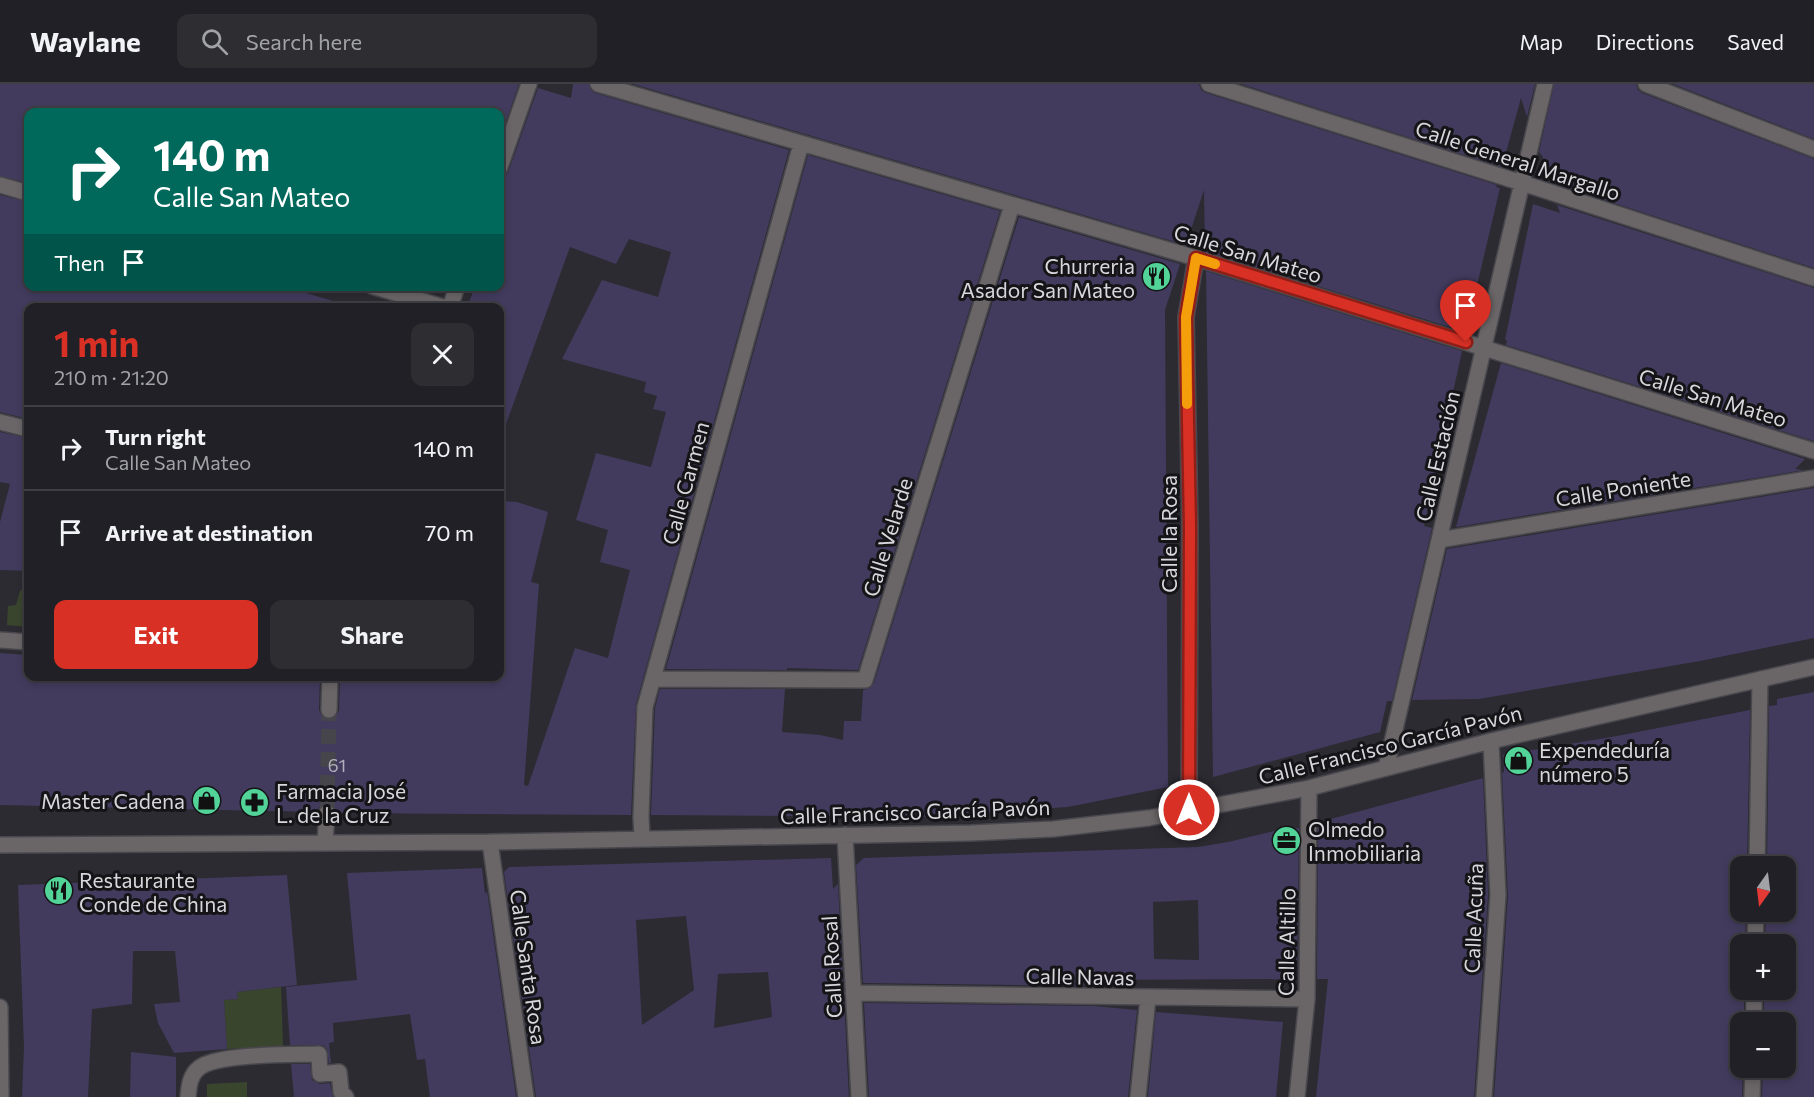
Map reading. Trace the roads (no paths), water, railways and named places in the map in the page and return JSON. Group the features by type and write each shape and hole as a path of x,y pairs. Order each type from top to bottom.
{"street":[{"path":"504,156 529,84"},
{"name":"Calle San Mateo","path":"598,84 1196,258 1814,451"},
{"name":"Calle General Margallo","path":"1209,84 1814,278"},
{"name":"Calle Estación","path":"1386,768 1545,84"},
{"path":"1646,84 1814,149"},
{"name":"Calle Carmen","path":"642,838 645,707 801,144"},
{"path":"0,185 24,192"},
{"name":"Calle Velarde","path":"653,679 865,680 1012,205"},
{"name":"Calle la Rosa","path":"1189,810 1190,526 1186,317 1196,258"},
{"path":"389,291 431,303"},
{"path":"0,422 24,428"},
{"name":"Calle Poniente","path":"1438,540 1814,478"},
{"path":"0,640 24,642"},
{"name":"Calle Francisco García Pavón","path":"0,845 490,842 971,834 1053,829 1149,818 1309,788 1491,741 1814,667"},
{"path":"1757,856 1760,679"},
{"path":"329,710 330,681"},
{"name":"Calle Acuña","path":"1484,1097 1498,895 1491,741"},
{"name":"Calle Altillo","path":"1297,1097 1307,999 1309,788"},
{"path":"325,842 327,813"},
{"name":"Calle Rosal","path":"845,836 859,1097"},
{"name":"Calle Santa Rosa","path":"490,842 526,1097"},
{"name":"Calle Navas","path":"853,993 1307,999"},
{"path":"1138,1097 1148,998"},
{"path":"0,1006 2,1097"},
{"path":"188,1097 189,1082 200,1067 220,1059 319,1054 320,1074 339,1072 341,1092 346,1097"},
{"path":"1752,1097 1753,1078"}],"tunnel":[{"path":"327,813 329,710"}],"place":[{"name":"Churreria Asador San Mateo","path":"1156,277"},
{"name":"Expendeduría número 5","path":"1518,761"},
{"name":"Master Cadena","path":"206,800"},
{"name":"Farmacia José L. de la Cruz","path":"255,802"},
{"name":"Olmedo Inmobiliaria","path":"1287,840"},
{"name":"Restaurante Conde de China","path":"58,891"}]}
